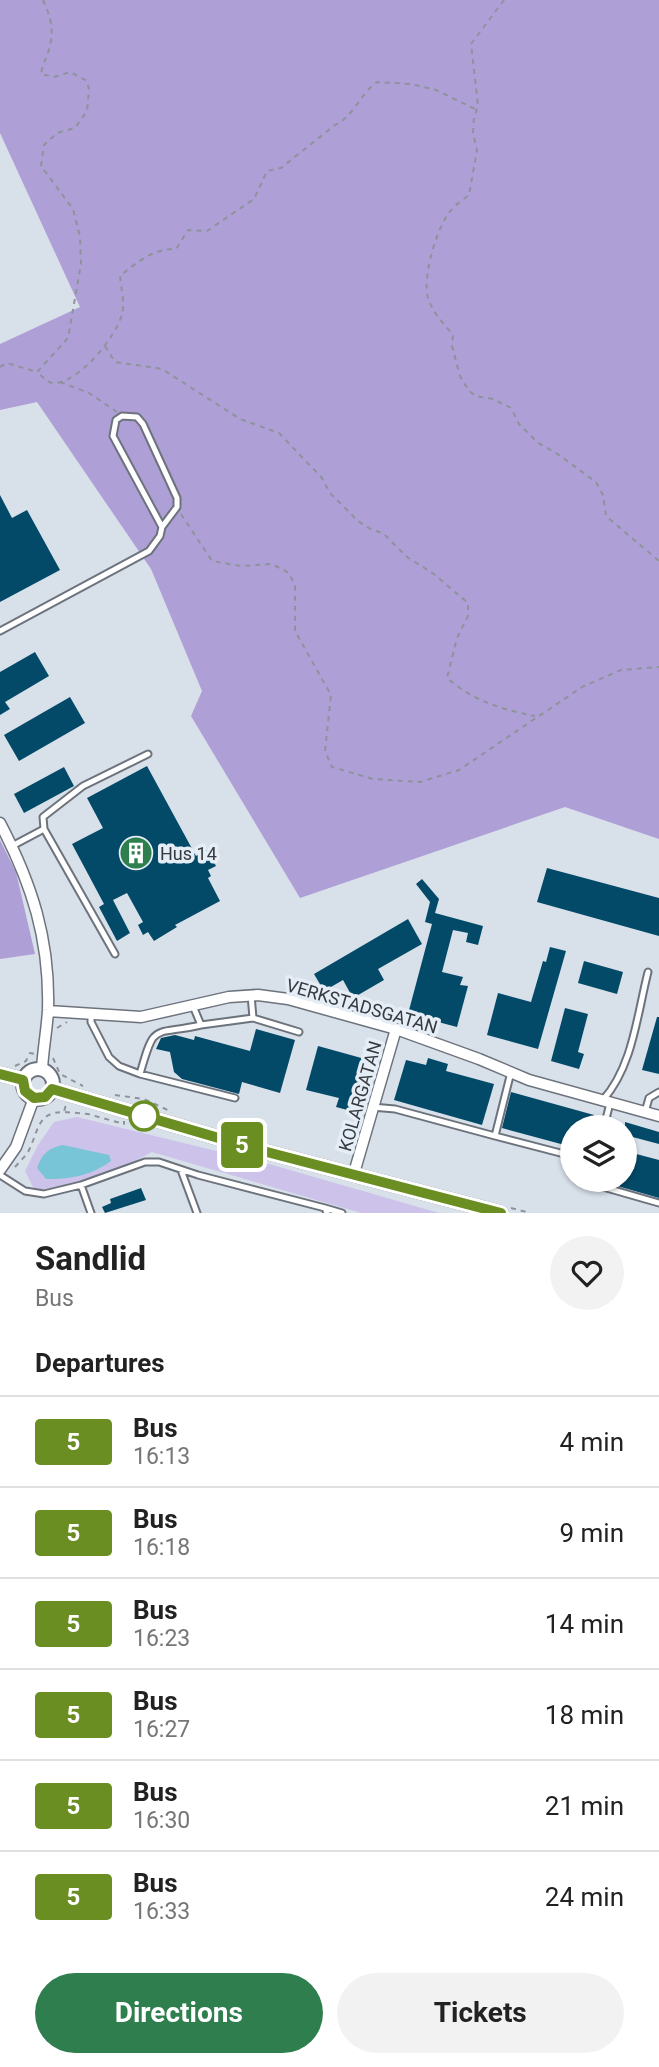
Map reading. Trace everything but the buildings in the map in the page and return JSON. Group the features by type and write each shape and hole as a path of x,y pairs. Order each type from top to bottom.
{"street":[{"path":"0,823 35,902 44,939 48,1011 41,1069"},
{"name":"VERKSTADSGATAN","path":"48,1011 141,1017 229,997 251,995 288,999 396,1029 529,1080 659,1116"},
{"name":"KOLARGATAN","path":"354,1173 396,1029"},
{"path":"41,1069 51,1077 52,1089 45,1097 34,1098 25,1091 23,1080 30,1071 41,1069"},
{"path":"0,1074 23,1080"},
{"path":"52,1089 263,1151 502,1209"},
{"path":"1,1174 16,1147 34,1098"}],"lane":[{"path":"0,631 149,551 177,507 177,498 143,425 137,416 122,416 116,420 113,436 162,527"},
{"path":"115,954 44,829 43,817 83,786 148,754"},
{"path":"12,846 44,829"},
{"path":"605,1115 607,1101 624,1069 648,972"},
{"path":"251,995 253,1018"},
{"path":"193,1006 201,1025"},
{"path":"91,1014 91,1022 108,1057 119,1066 140,1074 235,1098"},
{"path":"140,1074 149,1040 163,1031 253,1018 299,1032"},
{"path":"495,1136 511,1072"},
{"path":"645,1112 649,1098 659,1091"},
{"path":"372,1107 395,1109 560,1153"},
{"path":"1,1174 25,1191 44,1194 80,1185 145,1162 159,1162 326,1211 342,1213"},
{"path":"180,1170 197,1213"},
{"path":"80,1185 91,1213"},
{"path":"620,1192 659,1203"}],"path":[{"path":"37,372 68,338 81,264 80,237 73,209 41,166 44,145 57,133 75,128 87,111 89,89 87,81 69,72 54,77 41,74 50,47 52,20 43,0"},
{"path":"504,0 471,44 478,86 473,133 477,149 469,195 452,208 442,224 430,260 427,296 434,313 453,335 452,346 460,376 469,391 476,396 493,398 511,408 519,424 537,442 559,454 596,482 603,495 606,516 659,561"},
{"path":"0,367 7,363 37,372 47,381 54,383 68,379 96,356 114,334 123,312 120,276 163,248 176,249 188,230 207,231 254,199 267,171 281,168 345,120 369,87 377,82 411,84 436,90 477,110"},
{"path":"105,345 115,362 162,369 240,419 279,433 322,478 330,493 358,521 383,533 407,557 435,575 468,603 468,616 457,638 447,678 465,693 504,710 537,716"},
{"path":"59,381 89,393 122,416"},
{"path":"177,507 212,561 241,566 272,564 289,573 295,586 295,631 331,695 325,751 332,767 373,779 420,782 459,770 582,687 621,670 659,667"},
{"path":"53,1034 65,1023 73,1021"},
{"path":"13,1066 26,1061 30,1053 52,1056 61,1074 85,1087"},
{"path":"109,1094 144,1099 179,1115"},
{"path":"64,1112 69,1095"},
{"path":"1,1174 24,1157 45,1117 55,1112 88,1114 124,1125 124,1121"},
{"path":"502,1209 530,1213"}],"shaded area":[{"path":"0,0 659,0 659,839 565,807 300,898 191,716 202,691 151,569 37,402 0,410 0,344 80,307 0,133"},
{"path":"0,840 16,872 35,954 0,959"},
{"path":"77,1117 269,1164 439,1213 361,1213 152,1152 63,1189 34,1189 25,1171 38,1145 54,1122"}],"water":[{"path":"63,1145 109,1155 111,1161 80,1176 46,1179 37,1168 43,1155"}],"bus line":[{"name":"5","path":"0,1074 23,1080 25,1091 34,1098 45,1097 52,1089 263,1151 501,1213"}],"place":[{"name":"Hus 14","path":"136,853"}]}
